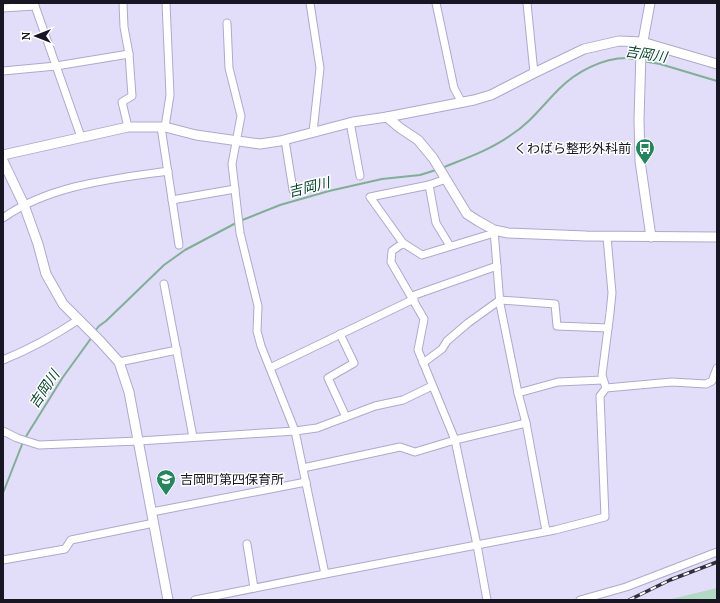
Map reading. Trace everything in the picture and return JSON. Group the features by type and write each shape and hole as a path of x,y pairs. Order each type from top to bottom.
{"street":[{"path":"122,3 124,27 129,54 132,96 122,102 128,127"},
{"path":"166,3 170,96 163,127 179,245"},
{"path":"310,3 320,68 313,132"},
{"path":"436,3 454,88 462,103"},
{"path":"527,3 534,73"},
{"path":"650,3 641,52 639,120 640,161 651,238"},
{"path":"3,8 35,5 81,137"},
{"path":"228,23 229,68 241,116 232,164 240,233 258,306 257,332 261,346 295,431 325,574"},
{"path":"3,155 128,127 163,127 196,135 260,144 285,140 350,122 387,117 462,103 491,95 584,49 619,41 642,42 717,64"},
{"path":"3,71 56,66 129,54"},
{"path":"387,117 418,140 433,158 467,214 494,230 508,233 607,237 717,237"},
{"path":"350,122 360,176"},
{"path":"285,140 293,190"},
{"path":"3,161 24,205 38,244 46,274 63,304 100,341 118,362 129,392 168,600"},
{"path":"3,218 24,205 65,190 108,180 168,171"},
{"path":"445,178 429,185 370,197 403,243 422,255 491,234 494,230"},
{"path":"429,185 436,223 450,246"},
{"path":"172,200 235,190"},
{"path":"494,230 500,300 518,393 526,423 546,531"},
{"path":"606,388 602,375 612,293 607,237"},
{"path":"403,243 392,251 391,262 424,319 418,350 455,440 487,600"},
{"path":"270,368 413,298 497,266"},
{"path":"164,284 193,437"},
{"path":"423,363 442,349 447,341 468,323 500,300 555,304 557,326 608,328"},
{"path":"3,360 81,323"},
{"path":"340,334 354,363 328,378 346,417"},
{"path":"118,362 177,350"},
{"path":"195,600 477,545 605,517 600,396 606,388 672,382 706,384 712,381 717,368"},
{"path":"518,393 558,382 603,380"},
{"path":"3,431 17,438 39,445 139,441 295,431 317,428 375,406 403,400 432,386"},
{"path":"303,468 400,447 415,452 455,440 526,423"},
{"path":"152,512 306,482"},
{"path":"3,560 65,549 71,540 154,523"},
{"path":"247,544 254,588"},
{"path":"580,600 626,587 717,552"}],"green space":[{"path":"717,588 717,600 667,600"}],"waterway":[{"name":"吉岡川","path":"442,168 486,149 511,135 530,119 559,89 573,77 590,67 608,60 627,58 639,60"},
{"name":"吉岡川","path":"643,61 660,64 717,81"},
{"name":"吉岡川","path":"240,221 280,205 329,191 382,179 420,175 436,170"},
{"name":"吉岡川","path":"95,331 164,265 185,250 236,223"},
{"name":"吉岡川","path":"25,438 63,377 92,337"},
{"name":"吉岡川","path":"3,493 23,442"}],"railway":[{"path":"629,600 670,580 717,562"}],"place":[{"name":"くわばら整形外科前","path":"645,165"},
{"name":"吉岡町第四保育所","path":"166,496"}]}
